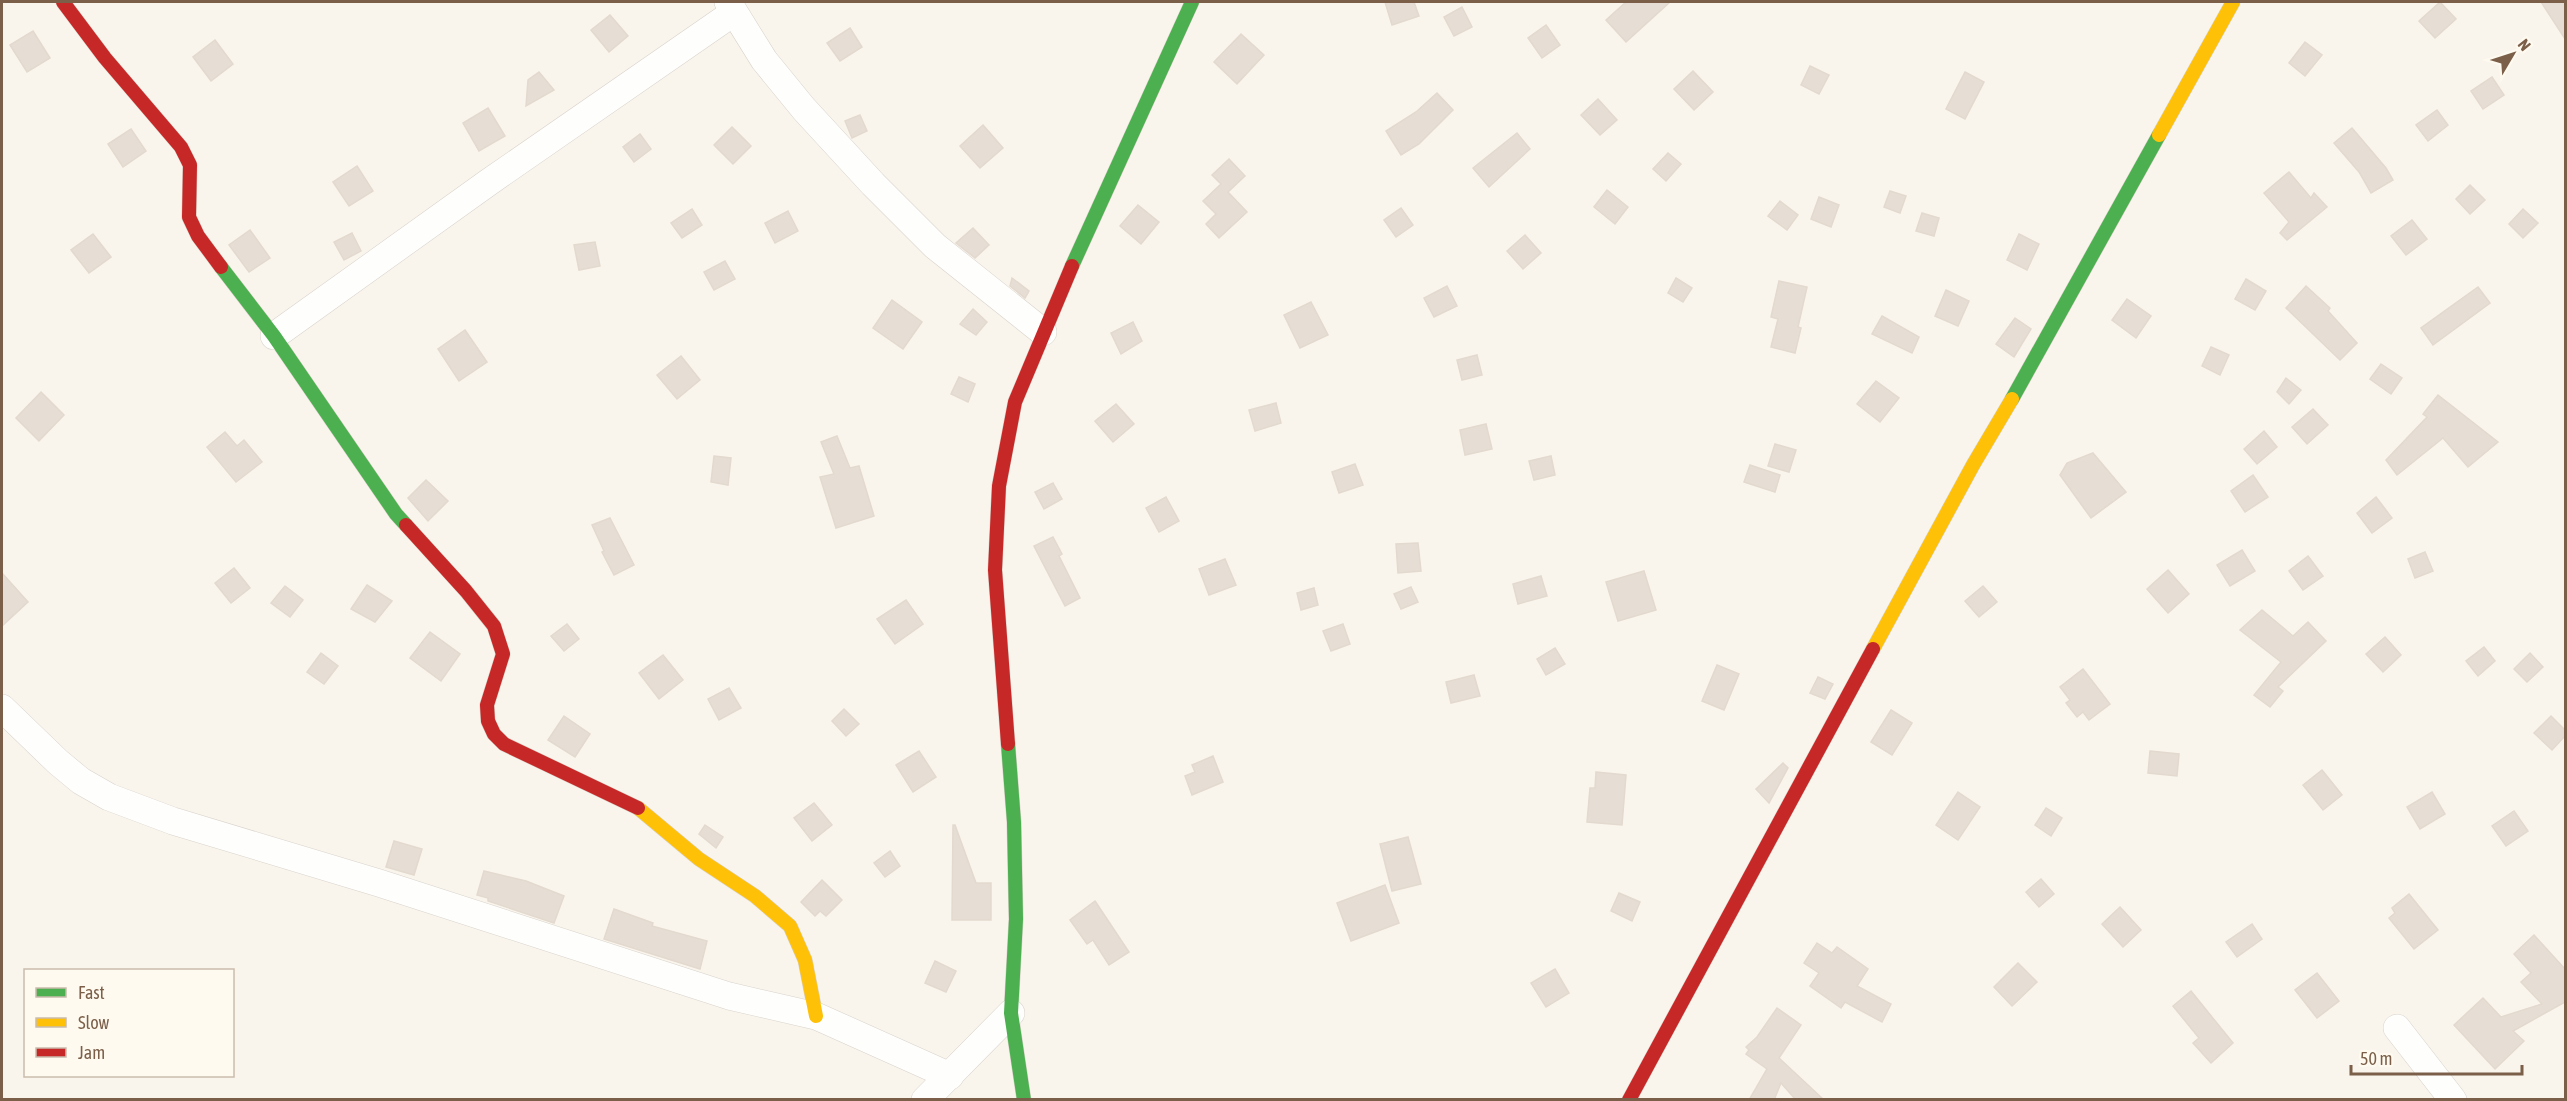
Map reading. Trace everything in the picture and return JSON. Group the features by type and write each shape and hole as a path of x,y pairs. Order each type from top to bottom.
{"street":[{"path":"63,2 105,58 182,147 190,165 189,217 198,236 274,336 396,514 466,591 494,626 503,654 487,705 488,721 494,734 504,744 638,808 699,859 755,897 790,926 805,960 816,1016"},
{"path":"1024,1100 1011,1013 1016,919 1014,822 995,570 999,486 1015,402 1043,332 1192,2"},
{"path":"1629,1100 1967,475 2041,349 2234,2"},
{"path":"274,336 731,7 764,60 804,109 873,184 935,246 1043,332"},
{"path":"2,708 81,781 109,797 173,821 379,883 729,996 816,1016 950,1076"},
{"path":"925,1100 1011,1013"},
{"path":"2397,1028 2453,1100"}],"building":[{"path":"1385,2 1414,2 1419,16 1392,25"},
{"path":"1626,2 1670,2 1626,42 1606,20"},
{"path":"2440,2 2456,19 2435,38 2419,21"},
{"path":"2541,2 2565,2 2565,39"},
{"path":"1462,7 1472,27 1454,36 1444,17"},
{"path":"610,15 628,36 609,52 591,30"},
{"path":"1546,25 1560,45 1542,58 1528,38"},
{"path":"850,28 862,47 840,61 827,43"},
{"path":"33,31 50,58 27,72 10,45"},
{"path":"1241,34 1264,55 1237,84 1214,62"},
{"path":"215,40 233,64 211,81 193,57"},
{"path":"2305,42 2322,55 2305,76 2289,63"},
{"path":"1810,66 1829,75 1819,94 1801,85"},
{"path":"1693,71 1713,92 1694,110 1674,89"},
{"path":"539,72 554,90 526,106 528,80"},
{"path":"1965,72 1984,82 1965,119 1946,109"},
{"path":"2492,77 2504,95 2483,109 2471,91"},
{"path":"1437,93 1453,110 1419,144 1401,155 1386,131 1416,112"},
{"path":"1598,99 1617,120 1600,135 1581,115"},
{"path":"488,108 505,136 479,151 463,123"},
{"path":"2437,110 2448,125 2428,141 2416,125"},
{"path":"860,115 867,131 852,138 845,121"},
{"path":"983,125 1003,148 980,168 960,146"},
{"path":"732,127 751,146 733,164 714,145"},
{"path":"2352,128 2386,168 2393,180 2371,193 2359,172 2334,143"},
{"path":"131,129 146,151 123,167 108,144"},
{"path":"1517,133 1530,149 1489,187 1473,168"},
{"path":"640,134 651,149 634,162 623,147"},
{"path":"1668,153 1681,164 1666,181 1653,169"},
{"path":"1229,159 1245,176 1228,192 1247,212 1219,238 1206,224 1216,214 1203,201 1221,184 1212,175"},
{"path":"357,166 373,191 349,206 333,182"},
{"path":"2289,172 2311,198 2314,193 2327,207 2287,240 2280,233 2289,222 2264,193"},
{"path":"2470,185 2485,200 2470,214 2456,199"},
{"path":"1607,190 1628,207 1615,224 1594,207"},
{"path":"1890,191 1906,196 1900,213 1884,207"},
{"path":"1819,197 1839,205 1831,227 1811,219"},
{"path":"1780,201 1798,215 1787,230 1768,216"},
{"path":"1138,205 1159,222 1141,244 1120,226"},
{"path":"1401,208 1413,225 1396,237 1384,220"},
{"path":"692,209 702,225 682,238 671,223"},
{"path":"2523,209 2538,223 2523,238 2509,224"},
{"path":"788,211 798,231 775,243 765,223"},
{"path":"1922,213 1939,218 1934,236 1916,231"},
{"path":"2412,220 2427,239 2406,255 2391,236"},
{"path":"973,228 989,245 975,258 956,243"},
{"path":"250,230 270,258 249,272 229,245"},
{"path":"352,233 361,251 344,260 334,242"},
{"path":"93,234 111,257 89,273 71,250"},
{"path":"2019,234 2039,244 2027,270 2007,260"},
{"path":"1525,235 1541,253 1523,269 1507,251"},
{"path":"595,242 600,266 579,270 574,245"},
{"path":"725,261 735,279 714,290 704,272"},
{"path":"1012,278 1029,291 1025,298 1010,286"},
{"path":"1676,278 1692,288 1683,302 1668,293"},
{"path":"2246,279 2266,291 2255,310 2235,299"},
{"path":"1779,281 1807,287 1795,353 1771,347 1778,319 1771,317"},
{"path":"1447,286 1457,306 1434,317 1424,298"},
{"path":"2306,286 2330,308 2328,311 2357,343 2340,360 2286,308"},
{"path":"2478,287 2490,303 2433,345 2421,328"},
{"path":"1946,290 1969,301 1958,326 1935,316"},
{"path":"2127,299 2151,316 2136,338 2112,320"},
{"path":"892,300 922,322 903,349 873,328"},
{"path":"1311,302 1328,335 1300,348 1284,315"},
{"path":"973,309 987,322 976,335 960,324"},
{"path":"1882,316 1919,337 1912,353 1872,334"},
{"path":"2015,318 2031,329 2014,357 1996,344"},
{"path":"1133,322 1142,341 1121,354 1111,333"},
{"path":"465,330 487,362 459,381 438,349"},
{"path":"2211,347 2229,355 2220,375 2202,366"},
{"path":"1477,355 1482,375 1462,380 1457,360"},
{"path":"681,356 700,380 677,399 657,375"},
{"path":"2381,364 2402,378 2391,394 2370,379"},
{"path":"959,377 975,384 968,402 951,394"},
{"path":"2286,378 2301,390 2289,404 2277,392"},
{"path":"1876,381 1899,398 1880,422 1857,404"},
{"path":"41,392 64,415 39,441 16,418"},
{"path":"2438,395 2498,442 2468,467 2443,438 2397,475 2386,460 2427,417 2423,414"},
{"path":"1276,403 1281,423 1255,431 1249,410"},
{"path":"1116,404 1134,424 1113,442 1095,421"},
{"path":"2313,409 2328,425 2307,444 2292,427"},
{"path":"1486,424 1492,449 1465,455 1460,430"},
{"path":"2264,431 2277,447 2257,464 2244,449"},
{"path":"225,432 237,446 244,440 262,462 236,482 207,447"},
{"path":"837,436 850,468 859,466 874,516 836,528 820,477 834,474 821,442"},
{"path":"1775,444 1796,450 1789,472 1768,466"},
{"path":"2093,453 2126,492 2091,518 2060,475 2067,463"},
{"path":"714,456 731,458 728,485 711,482"},
{"path":"1551,456 1555,475 1534,480 1529,461"},
{"path":"1355,464 1363,485 1339,493 1332,472"},
{"path":"1750,465 1780,475 1775,492 1744,482"},
{"path":"2253,475 2268,497 2245,512 2231,491"},
{"path":"426,480 448,501 428,521 408,498"},
{"path":"1053,483 1062,499 1044,509 1035,492"},
{"path":"1166,497 1179,521 1159,532 1146,508"},
{"path":"2376,497 2392,518 2372,533 2357,513"},
{"path":"610,518 634,565 614,575 592,525"},
{"path":"1053,537 1062,554 1059,556 1080,598 1065,606 1034,546"},
{"path":"1418,543 1421,571 1398,573 1396,544"},
{"path":"2242,550 2255,571 2230,586 2217,565"},
{"path":"2425,552 2433,571 2415,578 2408,559"},
{"path":"2308,556 2323,576 2303,590 2289,571"},
{"path":"1225,559 1236,585 1209,595 1199,569"},
{"path":"234,568 250,588 231,603 215,583"},
{"path":"2168,570 2189,594 2168,613 2147,589"},
{"path":"1644,571 1656,610 1618,621 1606,582"},
{"path":"2,573 28,602 2,626"},
{"path":"1541,576 1547,596 1518,604 1513,584"},
{"path":"367,585 392,601 375,622 351,609"},
{"path":"285,586 303,600 290,617 271,603"},
{"path":"1983,586 1997,602 1979,617 1965,601"},
{"path":"1411,587 1418,602 1401,609 1394,594"},
{"path":"1314,588 1318,605 1301,610 1297,593"},
{"path":"906,600 923,624 895,644 877,619"},
{"path":"2262,610 2293,636 2308,622 2326,641 2278,687 2283,691 2270,707 2254,695 2281,662 2240,630"},
{"path":"567,624 579,639 564,651 551,636"},
{"path":"1343,624 1350,644 1331,651 1323,631"},
{"path":"430,632 460,654 441,681 410,658"},
{"path":"2385,637 2401,655 2383,672 2366,654"},
{"path":"2484,647 2495,661 2478,676 2466,661"},
{"path":"1555,648 1565,664 1546,675 1537,659"},
{"path":"321,653 338,666 324,684 307,672"},
{"path":"2530,653 2543,667 2527,682 2514,669"},
{"path":"663,655 683,680 659,699 639,673"},
{"path":"1717,665 1739,674 1724,710 1702,701"},
{"path":"2083,669 2110,704 2089,720 2083,712 2077,717 2066,703 2070,700 2060,687"},
{"path":"1474,675 1480,696 1451,703 1446,682"},
{"path":"1818,677 1833,684 1825,699 1810,693"},
{"path":"729,688 741,708 719,720 708,699"},
{"path":"844,709 859,724 846,736 832,721"},
{"path":"1891,710 1912,723 1892,755 1871,742"},
{"path":"564,716 590,734 575,757 548,740"},
{"path":"2551,716 2565,730 2565,736 2552,750 2534,733"},
{"path":"919,751 936,777 913,792 896,765"},
{"path":"2150,751 2179,754 2177,776 2148,773"},
{"path":"1213,756 1223,782 1192,795 1185,776 1195,772 1192,765"},
{"path":"1783,763 1788,768 1769,803 1756,789"},
{"path":"2322,770 2342,795 2323,810 2303,785"},
{"path":"1596,772 1626,775 1622,825 1587,822 1590,788 1595,788"},
{"path":"1958,792 1980,807 1958,840 1936,825"},
{"path":"2432,792 2445,814 2420,829 2407,807"},
{"path":"814,803 832,825 812,841 794,818"},
{"path":"2046,808 2062,818 2051,836 2035,825"},
{"path":"2514,811 2528,831 2506,846 2492,826"},
{"path":"705,825 723,837 716,848 699,834"},
{"path":"953,825 955,825 976,883 991,883 991,920 952,920"},
{"path":"1408,837 1421,884 1392,891 1380,844"},
{"path":"394,841 422,849 414,875 386,867"},
{"path":"890,851 900,866 885,877 874,863"},
{"path":"484,871 526,881 564,896 554,923 488,901 488,898 477,895"},
{"path":"2041,879 2054,894 2039,907 2026,892"},
{"path":"822,880 842,900 826,916 820,911 815,916 801,902"},
{"path":"1385,885 1399,923 1351,941 1337,903"},
{"path":"1619,893 1640,902 1632,921 1611,911"},
{"path":"2409,894 2438,930 2414,949 2389,918 2395,913 2392,908"},
{"path":"1095,901 1129,952 1109,965 1093,940 1087,944 1070,920"},
{"path":"2120,907 2141,930 2123,947 2102,924"},
{"path":"614,909 653,923 652,926 707,941 700,969 604,939"},
{"path":"2252,924 2262,939 2237,957 2226,942"},
{"path":"2534,935 2565,969 2565,1002 2513,1031 2524,1041 2495,1069 2454,1025 2483,998 2501,1017 2542,1004 2521,982 2531,973 2514,954"},
{"path":"1817,943 1832,953 1837,947 1868,969 1857,986 1891,1004 1882,1022 1845,1002 1841,1008 1810,986 1819,973 1804,963"},
{"path":"935,961 956,971 946,992 925,983"},
{"path":"2018,963 2037,982 2012,1006 1994,987"},
{"path":"1555,969 1569,993 1546,1007 1531,983"},
{"path":"2317,973 2339,1001 2317,1018 2295,990"},
{"path":"2191,991 2233,1043 2211,1063 2193,1043 2199,1038 2173,1006"},
{"path":"1777,1008 1801,1025 1779,1058 1824,1100 1796,1100 1781,1083 1774,1100 1749,1100 1767,1069 1746,1054 1749,1050 1746,1047 1757,1037"}],"traffic: fast":[{"path":"1072,266 1192,2"},
{"path":"2012,399 2159,135"},
{"path":"221,267 274,336 396,514 406,525"},
{"path":"1008,744 1014,822 1016,919 1011,1013 1024,1100"}],"traffic: slow":[{"path":"2159,135 2233,2"},
{"path":"1873,649 1973,465 2012,399"},
{"path":"638,808 699,859 755,896 790,926 805,960 816,1016"}],"traffic: jam":[{"path":"63,2 105,58 181,147 190,165 189,217 198,236 221,267"},
{"path":"1008,744 995,570 999,486 1015,402 1072,266"},
{"path":"406,525 466,591 494,626 503,654 487,705 488,721 494,734 504,744 638,808"},
{"path":"1629,1100 1873,649"}]}
